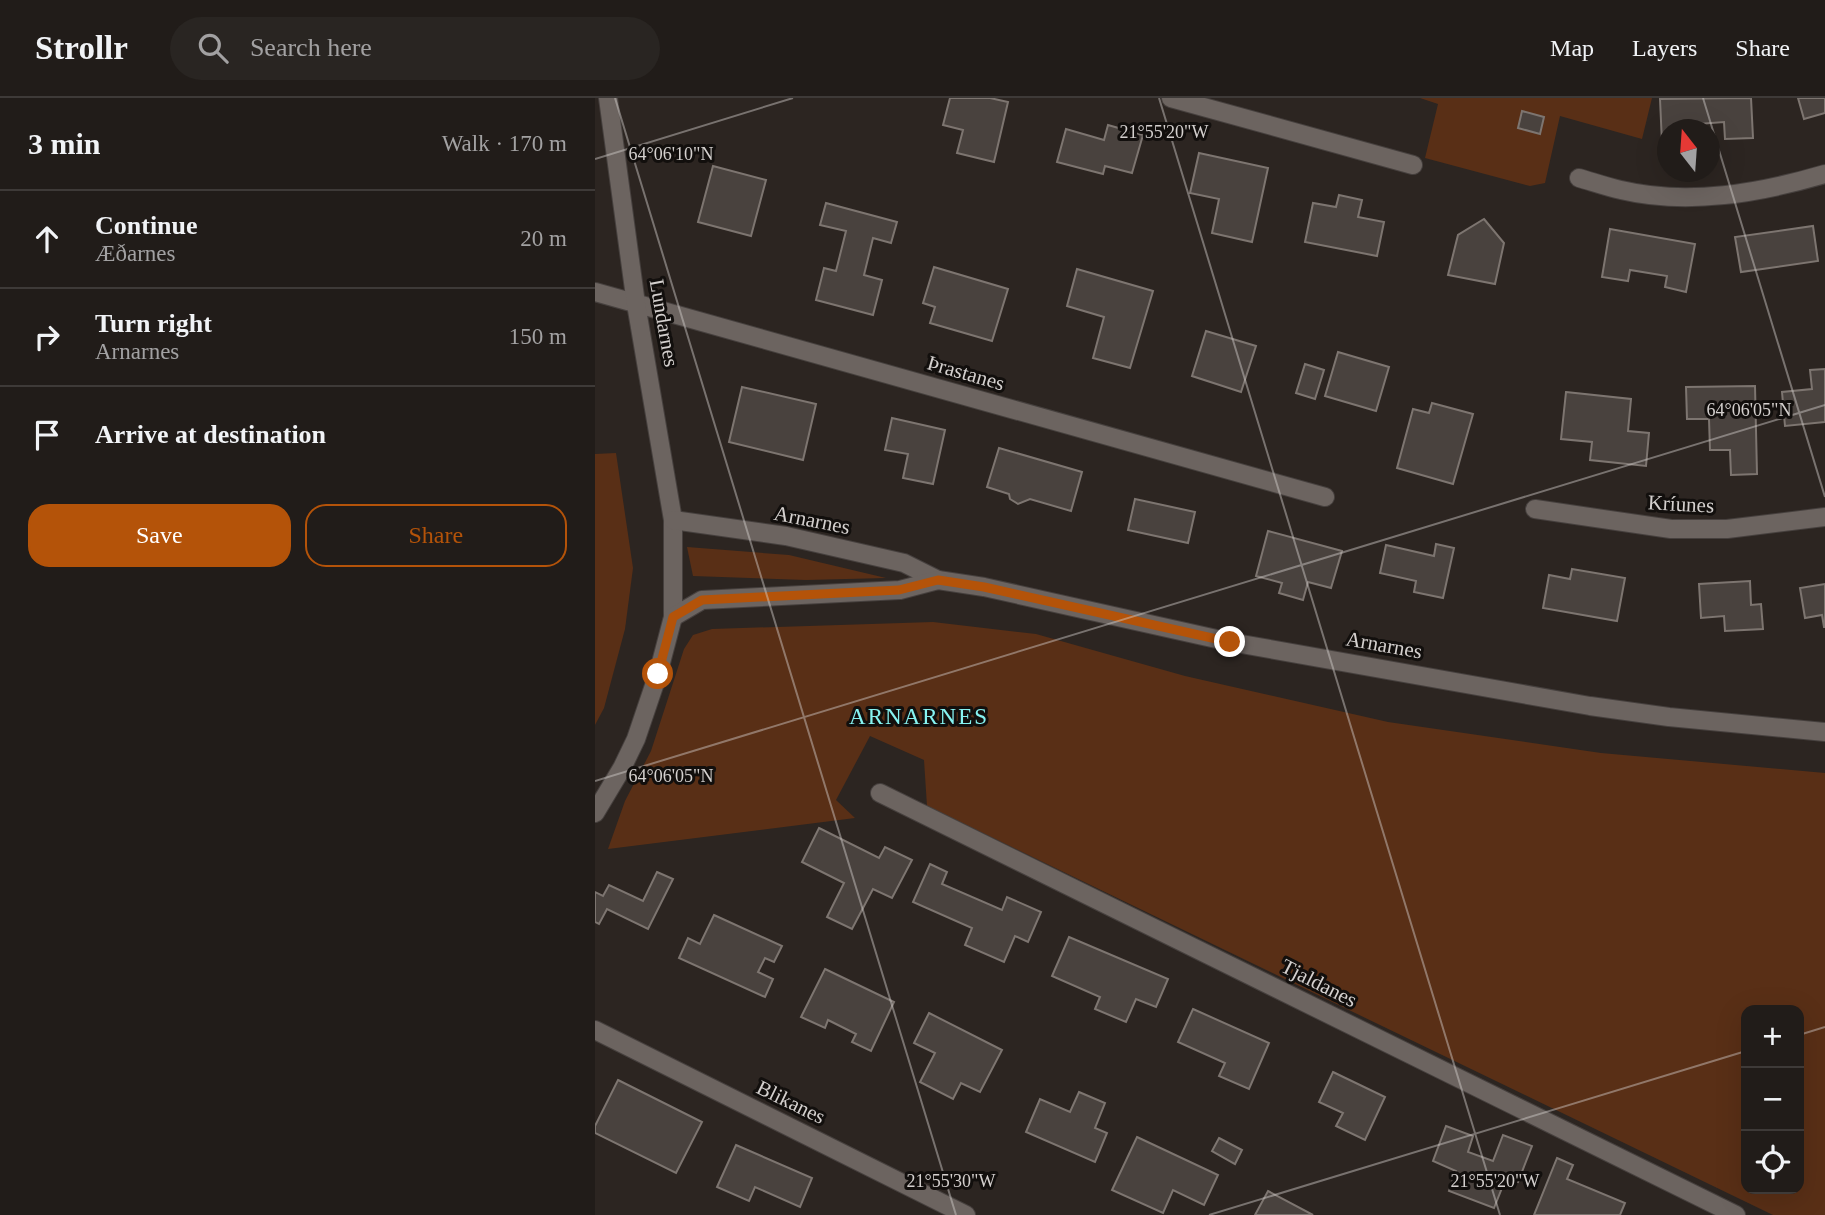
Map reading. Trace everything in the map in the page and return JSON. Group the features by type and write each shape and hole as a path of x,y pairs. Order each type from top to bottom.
{"street":[{"name":"Lundarnes","path":"595,813 622,768 636,738 658,674 673,617 673,520 636,304 608,98"},
{"path":"1171,98 1413,165"},
{"path":"1579,178 1646,194 1708,196 1745,193 1825,174"},
{"name":"Þrastanes","path":"595,292 1325,498"},
{"name":"Kríunes","path":"1535,509 1671,529 1727,529 1825,517"},
{"name":"Arnarnes","path":"673,520 786,536 904,562 938,580 984,587 1230,642 1590,706 1669,717 1825,732"},
{"name":"Arnarnes","path":"673,617 702,600 899,590 938,580"},
{"name":"Tjaldanes","path":"880,793 1736,1215"},
{"name":"Blikanes","path":"595,1030 966,1215"}],"shaded area":[{"path":"1420,98 1652,98 1642,139 1560,116 1545,183 1530,186 1425,158 1438,104"},
{"path":"616,453 633,568 625,629 604,708 595,725 595,454"},
{"path":"687,547 789,555 886,578 806,580 693,576"},
{"path":"933,622 1036,634 1185,676 1388,722 1601,753 1825,773 1825,1215 1773,1215 927,806 924,760 870,736 836,800 855,818 608,849 625,801 651,751 684,649 693,635 712,629"}],"building":[{"path":"950,98 990,98 1008,102 994,162 957,153 963,130 943,125"},
{"path":"1751,98 1753,138 1725,139 1724,122 1720,122 1720,119 1661,119 1660,99"},
{"path":"1798,98 1825,98 1825,113 1804,119"},
{"path":"1522,111 1544,117 1540,134 1518,128"},
{"path":"1108,125 1143,135 1132,173 1105,166 1103,174 1057,162 1066,129 1104,140"},
{"path":"1199,153 1268,168 1252,242 1212,233 1219,199 1190,193"},
{"path":"713,166 766,180 751,236 698,222"},
{"path":"1339,195 1362,200 1358,217 1384,222 1377,256 1305,242 1313,203 1336,207"},
{"path":"826,203 897,222 891,243 873,238 864,275 882,280 873,315 816,300 824,268 836,271 846,231 820,225"},
{"path":"1484,219 1504,243 1495,284 1448,275 1458,235"},
{"path":"1813,226 1818,261 1741,272 1735,237"},
{"path":"1610,229 1695,244 1686,292 1665,287 1667,276 1630,270 1628,281 1602,277"},
{"path":"934,267 1008,289 992,341 930,323 935,307 923,303"},
{"path":"1077,269 1153,291 1130,368 1093,358 1104,317 1067,306"},
{"path":"1206,331 1256,346 1241,392 1192,376"},
{"path":"1338,352 1389,367 1376,411 1325,396"},
{"path":"1305,364 1324,370 1315,399 1296,393"},
{"path":"1825,369 1825,422 1785,426 1782,392 1812,389 1810,370"},
{"path":"1755,386 1757,474 1731,475 1730,450 1710,450 1709,419 1687,419 1686,387"},
{"path":"742,387 816,404 803,460 729,442"},
{"path":"1566,392 1631,399 1628,431 1649,433 1646,466 1590,460 1592,442 1561,439"},
{"path":"1432,403 1473,414 1453,484 1397,468 1413,409 1429,413"},
{"path":"892,418 945,430 933,484 903,478 908,454 885,450"},
{"path":"999,448 1082,472 1071,511 1030,499 1018,504 1010,499 1009,494 987,487"},
{"path":"1135,499 1195,512 1188,543 1128,530"},
{"path":"1268,531 1342,551 1331,588 1308,582 1303,600 1279,593 1282,583 1256,576"},
{"path":"1436,544 1454,548 1443,598 1414,592 1416,581 1380,573 1386,545 1434,556"},
{"path":"1572,569 1625,578 1617,621 1543,608 1549,575 1570,579"},
{"path":"1750,581 1751,605 1761,604 1763,629 1725,631 1724,616 1701,618 1699,584"},
{"path":"1825,584 1824,627 1822,615 1805,618 1800,588"},
{"path":"819,828 879,858 885,847 912,860 892,898 873,889 852,929 827,917 844,883 802,862"},
{"path":"930,864 947,872 942,884 1002,910 1007,897 1041,912 1028,942 1015,936 1004,962 965,945 972,928 913,902"},
{"path":"657,872 673,879 648,929 607,909 599,924 595,922 595,892 603,896 609,885 643,901"},
{"path":"714,915 782,946 774,962 765,958 758,972 773,979 765,997 679,958 688,938 700,944"},
{"path":"1069,937 1168,979 1156,1007 1136,999 1126,1022 1095,1009 1100,997 1052,976"},
{"path":"825,969 894,1002 871,1051 852,1042 856,1034 828,1020 825,1028 801,1017"},
{"path":"1193,1009 1269,1043 1249,1089 1219,1076 1225,1063 1178,1042"},
{"path":"929,1013 1002,1050 980,1092 961,1083 953,1099 920,1082 935,1053 914,1043"},
{"path":"1333,1072 1385,1097 1365,1140 1336,1126 1343,1113 1319,1102"},
{"path":"618,1080 702,1122 676,1173 595,1133 595,1126"},
{"path":"1079,1092 1105,1103 1095,1128 1107,1133 1095,1162 1026,1132 1040,1099 1070,1112"},
{"path":"1446,1126 1473,1136 1468,1152 1493,1161 1503,1135 1532,1146 1518,1182 1506,1178 1494,1208 1449,1191 1456,1171 1433,1161"},
{"path":"1137,1137 1218,1175 1204,1205 1173,1190 1163,1213 1112,1190"},
{"path":"1219,1138 1242,1150 1235,1164 1212,1151"},
{"path":"736,1145 812,1178 800,1207 755,1187 749,1201 717,1187"},
{"path":"1557,1158 1573,1165 1567,1179 1625,1203 1620,1215 1534,1215"},
{"path":"1268,1191 1313,1215 1255,1215"}],"district":[{"name":"ARNARNES","path":"919,716"}],"route":[{"path":"658,674 673,617 702,600 899,590 938,580 984,587 1230,642"}]}
